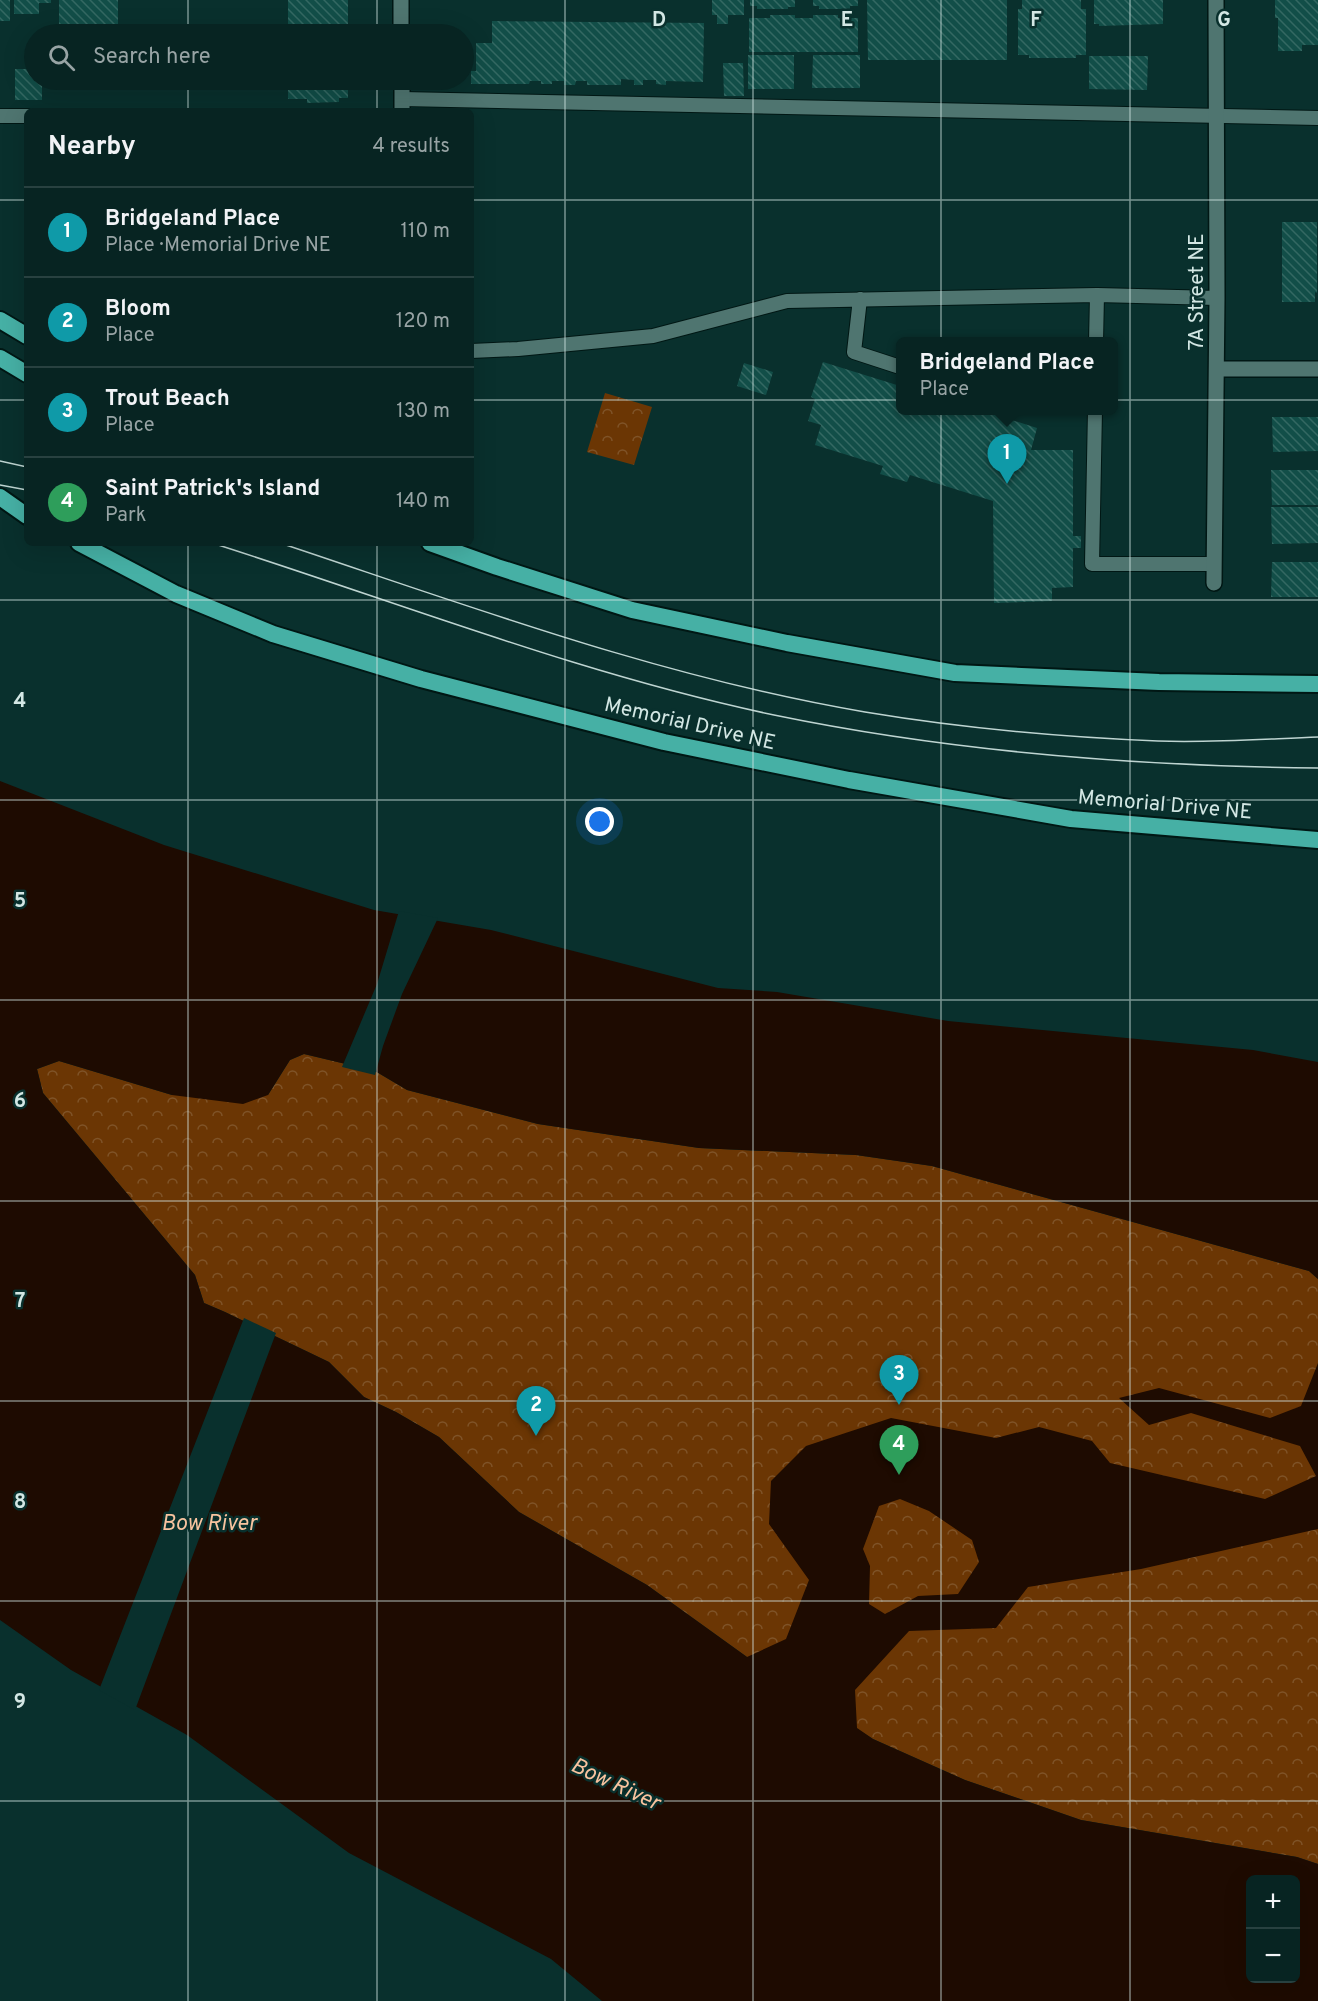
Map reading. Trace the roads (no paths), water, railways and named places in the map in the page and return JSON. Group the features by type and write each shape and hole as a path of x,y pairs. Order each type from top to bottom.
{"highway":[{"path":"0,320 24,334"},
{"path":"0,358 24,372"},
{"path":"0,497 24,514"},
{"name":"Memorial Drive NE","path":"85,546 176,594 273,634 421,679 664,742 849,780 1071,819 1318,840"},
{"path":"438,546 496,567 632,610 787,643 955,673 1159,682 1318,684"}],"street":[{"path":"401,0 401,24"},
{"name":"7A Street NE","path":"1214,583 1217,369 1216,0"},
{"path":"1217,369 1318,369"}],"lane":[{"path":"402,105 1318,118"},
{"path":"0,116 24,116"},
{"path":"474,351 653,336 787,301 1097,295 1217,298"},
{"path":"1096,337 1097,295"},
{"path":"860,299 854,352 896,366"},
{"path":"1095,415 1092,564 1214,564"}],"water":[{"name":"Bow River","path":"0,781 164,845 374,910 491,930 718,988 777,992 948,1021 1253,1050 1318,1062 1318,1279 1309,1271 932,1166 856,1155 699,1148 538,1124 407,1090 375,1071 304,1054 290,1060 268,1095 243,1104 172,1095 59,1061 37,1069 43,1093 195,1275 204,1303 329,1362 364,1397 396,1412 439,1437 519,1512 647,1585 747,1657 786,1639 809,1580 769,1524 771,1481 806,1446 891,1418 996,1438 1039,1427 1092,1441 1110,1463 1265,1499 1316,1476 1300,1446 1191,1413 1149,1425 1119,1398 1159,1388 1270,1418 1301,1406 1318,1363 1318,1529 1141,1569 1028,1587 996,1628 909,1631 855,1690 857,1728 873,1739 965,1780 1081,1820 1297,1857 1318,1864 1318,2001 602,2001 551,1959 349,1853 187,1735 71,1670 0,1620","holes":["900,1499 929,1511 972,1540 979,1562 958,1594 918,1596 885,1614 869,1604 870,1566 863,1549 879,1506"]}],"tram line":[{"path":"0,461 24,466"},
{"path":"0,485 24,489"},
{"path":"221,546 561,659 703,699 774,715 909,739 1044,755 1181,764 1318,768"},
{"path":"289,546 569,639 716,680 790,698 865,712 974,727 1121,739 1198,742 1318,737"}],"place":[{"name":"Bridgeland Place","path":"1007,484"},
{"name":"Trout Beach","path":"899,1405"},
{"name":"Bloom","path":"536,1436"},
{"name":"Saint Patrick's Island","path":"899,1475"}]}
